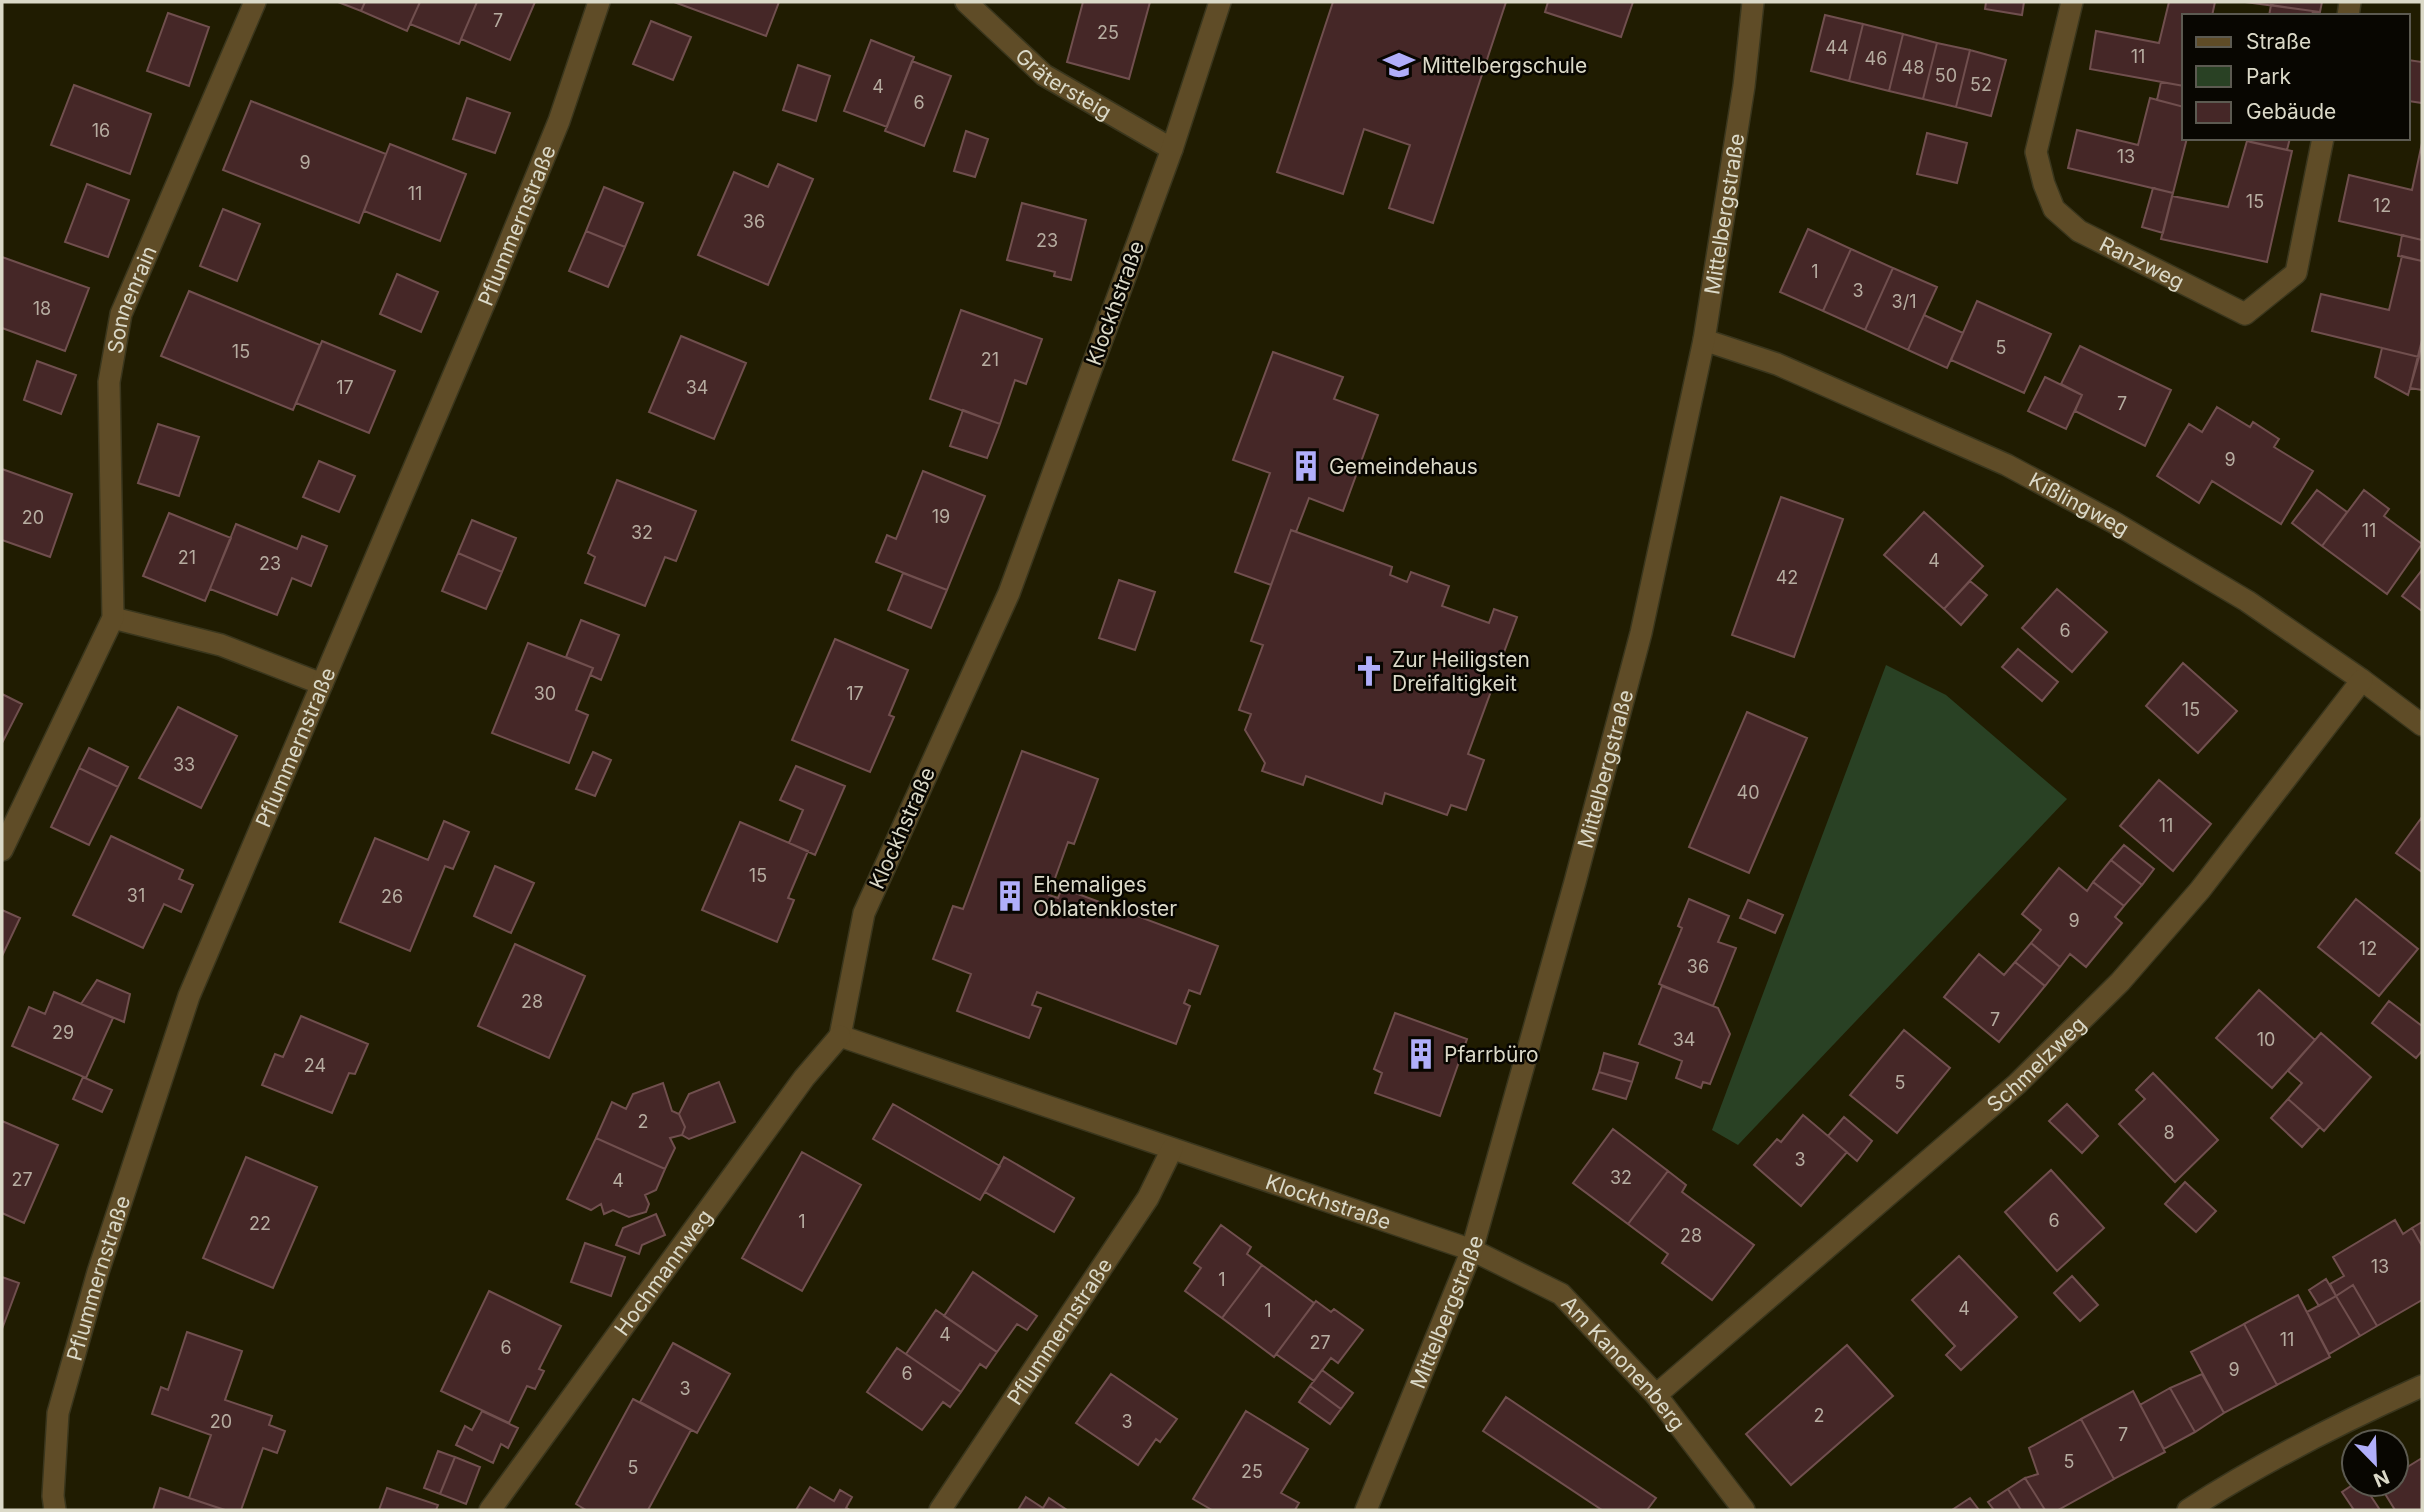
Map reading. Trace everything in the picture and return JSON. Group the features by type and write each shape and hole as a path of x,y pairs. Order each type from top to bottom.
{"street":[{"name":"Sonnenrain","path":"2,850 113,618 109,382 121,314 255,2"},
{"name":"Pflummernstraße","path":"54,1510 58,1413 103,1259 189,996 486,299 554,134 599,2"},
{"name":"Grätersteig","path":"966,2 1044,75 1172,149"},
{"name":"Klockhstraße","path":"1220,2 1172,149 1009,593 864,913 841,1036 1472,1250"},
{"name":"Mittelbergstraße","path":"1366,1510 1472,1250 1575,882 1641,633 1704,340 1744,86 1753,2"},
{"name":"Ranzweg","path":"2073,2 2036,152 2054,209 2079,231 2245,314 2296,273 2323,140"},
{"name":"Kißlingweg","path":"1704,340 1777,364 2007,465 2115,523 2247,601 2422,725"},
{"path":"113,618 221,645 322,684"},
{"name":"Schmelzweg","path":"1656,1395 2017,1084 2120,982 2200,890 2362,680"},
{"name":"Hochmannweg","path":"490,1510 804,1078 841,1036"},
{"name":"Pflummernstraße","path":"940,1510 1148,1198 1172,1149"},
{"name":"Am Kanonenberg","path":"1472,1250 1561,1294 1656,1395 1744,1510"},
{"path":"2188,1510 2220,1489 2358,1415 2422,1386"}],"green space":[{"path":"1886,665 1946,695 2067,799 1738,1145 1712,1130"}],"building":[{"path":"338,2 365,2 361,11"},
{"path":"365,2 420,2 407,31 361,11"},
{"path":"420,2 477,2 459,44 410,24"},
{"path":"477,2 535,2 510,60 461,39"},
{"path":"674,2 779,2 766,36"},
{"path":"1083,2 1150,2 1129,79 1067,62"},
{"name":"Mittelbergschule","path":"1333,2 1506,2 1433,223 1389,208 1410,145 1364,129 1343,194 1277,172"},
{"name":"Mittelbergschule","path":"1548,2 1633,2 1621,37 1545,12"},
{"path":"1986,2 2024,2 2022,15 1985,9"},
{"path":"2169,2 2215,2 2212,14 2182,14 2182,86 2090,69 2096,31 2159,43"},
{"path":"2245,2 2322,2 2320,12"},
{"path":"2271,5 2313,11 2312,14 2269,14"},
{"path":"168,13 209,27 189,86 147,71"},
{"path":"1825,15 1863,24 1849,81 1811,71"},
{"path":"651,21 691,37 673,80 633,64"},
{"path":"1863,24 1903,34 1889,91 1849,81"},
{"path":"1903,34 1937,43 1923,99 1889,91"},
{"path":"871,40 914,57 887,127 844,111"},
{"path":"1937,43 1970,50 1956,107 1923,99"},
{"path":"1970,50 2006,60 1991,116 1956,107"},
{"path":"2410,60 2422,62 2422,103 2410,101"},
{"path":"912,61 951,76 924,146 885,131"},
{"path":"798,65 830,76 816,121 783,110"},
{"path":"2161,82 2182,86 2182,106 2157,100"},
{"path":"74,85 151,114 130,174 51,145"},
{"path":"467,98 510,113 495,153 453,139"},
{"path":"2150,98 2182,106 2182,140 2186,140 2173,193 2068,168 2077,130 2138,145"},
{"path":"251,101 386,154 359,223 223,170"},
{"path":"966,131 988,139 975,177 954,171"},
{"path":"1927,133 1967,143 1957,183 1917,174"},
{"path":"2250,140 2290,140 2287,150"},
{"path":"2247,141 2292,151 2267,262 2161,239 2172,196 2228,207"},
{"path":"2422,143 2422,240 2339,221 2349,175 2412,190"},
{"path":"390,144 466,174 440,241 364,211"},
{"path":"778,164 813,179 768,285 698,255 734,172 768,187"},
{"path":"87,184 129,200 108,257 65,242"},
{"path":"604,187 643,203 625,247 586,231"},
{"path":"2153,188 2173,193 2163,233 2142,227"},
{"path":"1022,203 1086,220 1071,280 1054,276 1055,272 1007,260"},
{"path":"223,209 260,224 237,281 200,266"},
{"path":"1808,229 1851,249 1823,311 1780,292"},
{"path":"586,231 625,247 608,287 569,271"},
{"path":"2402,235 2422,240 2422,261 2398,256"},
{"path":"1851,249 1893,268 1865,330 1823,311"},
{"path":"2402,256 2422,261 2422,340 2419,357 2312,331 2321,294 2389,310"},
{"path":"2,257 89,288 65,351 2,328"},
{"path":"1893,268 1937,287 1908,350 1865,330"},
{"path":"397,274 438,292 421,332 380,314"},
{"path":"189,291 320,345 293,410 161,356"},
{"path":"1977,301 2051,334 2024,393 1951,360"},
{"path":"961,310 1042,339 1026,384 1015,380 1000,424 930,399"},
{"path":"1924,315 1963,333 1947,368 1908,350"},
{"path":"681,336 746,363 714,439 649,412"},
{"path":"2422,340 2422,390 2410,388"},
{"path":"322,341 395,371 369,433 296,403"},
{"path":"2080,346 2171,390 2145,446 2075,411 2082,395 2061,384"},
{"path":"2382,348 2419,357 2408,395 2375,377"},
{"name":"Gemeindehaus","path":"1273,352 1343,377 1334,399 1378,415 1343,511 1309,498 1296,532 1291,530 1271,585 1235,572 1270,473 1233,460"},
{"path":"37,361 76,375 61,414 24,400"},
{"path":"2045,377 2082,395 2066,429 2028,411"},
{"path":"2217,407 2250,427 2253,422 2279,439 2274,447 2313,471 2281,524 2212,481 2199,503 2157,476 2189,424 2202,432"},
{"path":"963,410 1000,424 987,458 950,446"},
{"path":"158,424 199,437 179,496 138,483"},
{"path":"319,461 355,476 339,512 303,497"},
{"path":"2,469 72,494 50,557 2,540"},
{"path":"923,471 985,496 947,590 876,562 887,535 896,539"},
{"path":"617,480 696,511 676,561 665,557 645,606 585,583 595,557 588,553"},
{"path":"2317,490 2347,512 2322,546 2292,523"},
{"path":"2364,490 2389,509 2384,516 2422,544 2387,594 2322,546"},
{"path":"1781,497 1843,519 1794,657 1732,635"},
{"path":"1924,512 1983,566 1944,609 1884,555"},
{"path":"169,513 231,538 205,601 143,576"},
{"path":"472,520 516,538 502,572 458,553"},
{"path":"236,524 297,549 302,536 327,546 311,586 292,578 277,615 210,589"},
{"name":"Zur Heiligsten Dreifaltigkeit","path":"1291,530 1392,567 1390,575 1407,582 1411,572 1449,586 1442,606 1489,623 1494,609 1517,617 1500,663 1489,660 1482,679 1494,683 1468,754 1484,760 1466,810 1451,805 1447,815 1385,793 1382,804 1306,776 1303,785 1262,771 1265,763 1245,730 1251,714 1239,710 1263,645 1251,641"},
{"path":"458,553 502,572 486,609 442,591"},
{"path":"2422,570 2422,611 2402,596"},
{"path":"903,573 947,590 931,628 888,610"},
{"path":"1119,580 1155,592 1135,650 1099,638"},
{"path":"1970,581 1987,595 1961,625 1944,609"},
{"path":"2057,589 2107,632 2072,672 2022,628"},
{"path":"581,620 619,635 601,680 590,675 593,668 566,657"},
{"path":"835,639 908,670 889,715 894,717 870,772 792,740"},
{"path":"528,643 593,668 576,710 588,715 569,763 492,733"},
{"path":"2018,649 2058,682 2042,701 2002,667"},
{"path":"2183,663 2237,711 2198,753 2146,706"},
{"path":"2,694 22,704 2,743"},
{"path":"178,707 237,736 201,808 139,778"},
{"path":"1747,712 1807,738 1749,873 1689,847"},
{"path":"89,748 128,767 118,787 79,768"},
{"name":"Ehemaliges Oblatenkloster","path":"1022,751 1098,779 1074,844 1068,842 1049,895 1058,898 1062,888 1218,946 1200,994 1189,990 1184,1003 1190,1006 1176,1044 1037,992 1032,1005 1041,1008 1029,1038 957,1011 971,974 933,959 953,906 963,909"},
{"path":"593,752 611,760 595,796 576,789"},
{"path":"796,766 845,786 815,855 789,843 803,810 780,800"},
{"path":"79,768 118,787 89,845 51,827"},
{"path":"2159,780 2211,824 2173,871 2120,826"},
{"path":"2422,817 2422,872 2396,853"},
{"path":"444,821 469,832 453,869 445,866 410,951 340,922 375,838 428,860"},
{"path":"740,822 808,851 788,898 794,900 777,942 702,910"},
{"path":"111,836 183,870 179,879 193,885 181,912 164,904 143,948 73,915"},
{"path":"2124,845 2154,869 2142,885 2111,860"},
{"path":"2111,860 2142,885 2124,906 2093,882"},
{"path":"495,866 534,883 511,933 474,916"},
{"path":"2059,868 2087,891 2093,882 2124,906 2115,917 2122,923 2086,967 2070,954 2060,967 2031,943 2041,930 2022,914"},
{"path":"1689,899 1729,916 1718,942 1736,948 1713,1006 1659,984 1682,928 1678,926"},
{"path":"2356,899 2418,949 2379,996 2318,947"},
{"path":"1748,900 1783,915 1775,933 1740,918"},
{"path":"2,910 20,918 2,956"},
{"path":"2031,943 2060,967 2045,986 2015,962"},
{"path":"515,944 585,976 549,1058 478,1026"},
{"path":"1979,954 2004,975 2015,962 2045,986 1999,1042 1944,997"},
{"path":"97,980 130,994 124,1022 81,1004"},
{"path":"1662,986 1718,1008 1730,1034 1710,1084 1703,1082 1701,1088 1676,1078 1682,1061 1639,1044"},
{"path":"2259,990 2315,1040 2272,1088 2216,1038"},
{"path":"54,992 113,1018 86,1078 12,1046 29,1007 45,1014"},
{"path":"2389,1001 2422,1026 2422,1051 2416,1058 2372,1023"},
{"name":"Pfarrbüro","path":"1395,1013 1467,1039 1440,1116 1375,1093 1382,1073 1374,1069"},
{"path":"301,1016 368,1044 355,1074 349,1073 332,1113 262,1085 275,1054 283,1057"},
{"path":"1904,1030 1950,1068 1897,1133 1850,1095"},
{"path":"2321,1033 2371,1077 2324,1131 2288,1099 2302,1083 2288,1071"},
{"path":"1604,1053 1638,1063 1632,1082 1599,1072"},
{"path":"1599,1072 1632,1082 1626,1099 1593,1089"},
{"path":"2153,1073 2218,1140 2175,1182 2119,1124 2145,1099 2136,1090"},
{"path":"83,1077 112,1090 102,1112 73,1099"},
{"path":"719,1082 735,1122 689,1139 682,1135 685,1127 679,1114 689,1094"},
{"path":"663,1083 672,1111 679,1114 685,1127 682,1135 670,1138 675,1148 665,1169 596,1138 612,1102 626,1109 633,1094"},
{"path":"2288,1099 2320,1127 2302,1147 2271,1118"},
{"path":"893,1104 1000,1166 980,1200 873,1139"},
{"path":"2067,1104 2098,1136 2082,1153 2049,1121"},
{"path":"1803,1115 1847,1152 1801,1206 1754,1165 1777,1139 1781,1142"},
{"path":"1844,1117 1872,1141 1857,1161 1828,1136"},
{"path":"2,1121 58,1145 24,1223 2,1213"},
{"path":"1613,1129 1668,1171 1628,1224 1573,1183"},
{"path":"596,1138 665,1169 656,1190 645,1195 649,1204 646,1212 629,1217 613,1210 604,1214 601,1204 591,1210 567,1199"},
{"path":"802,1152 861,1185 802,1291 742,1258"},
{"path":"246,1157 317,1187 273,1288 203,1258"},
{"path":"1004,1157 1074,1198 1054,1232 985,1192"},
{"path":"2051,1170 2104,1228 2057,1271 2005,1212"},
{"path":"1668,1171 1686,1185 1682,1192 1754,1245 1712,1300 1662,1263 1668,1254 1628,1224"},
{"path":"2185,1182 2216,1211 2196,1232 2165,1204"},
{"path":"656,1214 665,1235 642,1245 639,1254 616,1245 623,1228"},
{"path":"2395,1220 2403,1234 2412,1228 2422,1246 2422,1300 2377,1326 2353,1285 2336,1296 2330,1284 2344,1276 2333,1257"},
{"path":"2422,1222 2422,1246 2412,1228"},
{"path":"1221,1225 1251,1247 1247,1254 1262,1265 1222,1318 1185,1291 1201,1268 1194,1263"},
{"path":"585,1243 625,1257 611,1296 571,1282"},
{"path":"1959,1256 2017,1317 1961,1370 1946,1355 1955,1346 1912,1300"},
{"path":"1262,1265 1314,1303 1274,1357 1222,1318"},
{"path":"973,1272 1037,1316 1027,1330 1017,1324 997,1352 944,1316"},
{"path":"2072,1276 2098,1305 2080,1321 2054,1293"},
{"path":"2,1277 19,1283 2,1329"},
{"path":"2326,1279 2336,1296 2319,1306 2309,1290"},
{"path":"2353,1285 2377,1326 2360,1336 2336,1296"},
{"path":"489,1291 561,1326 539,1369 544,1371 535,1389 527,1386 509,1423 441,1391"},
{"path":"2298,1295 2330,1357 2277,1385 2244,1324"},
{"path":"2336,1296 2360,1336 2329,1354 2307,1312"},
{"path":"1316,1301 1331,1312 1334,1309 1363,1330 1338,1363 1331,1358 1314,1381 1276,1354"},
{"path":"936,1310 997,1352 986,1368 980,1364 961,1392 906,1354"},
{"path":"2244,1324 2277,1385 2224,1413 2191,1352"},
{"path":"187,1332 242,1351 225,1400 272,1416 269,1425 285,1431 277,1453 263,1448 241,1510 225,1510 189,1498 211,1435 152,1414 161,1387 168,1390"},
{"path":"673,1343 730,1374 697,1433 640,1402"},
{"path":"1847,1345 1893,1396 1791,1485 1746,1434"},
{"path":"897,1348 961,1392 950,1407 943,1402 922,1430 867,1392"},
{"path":"1322,1370 1353,1393 1341,1409 1310,1386"},
{"path":"1111,1374 1177,1419 1160,1442 1156,1439 1138,1465 1076,1423"},
{"path":"2202,1374 2224,1413 2195,1432 2170,1388"},
{"path":"1310,1386 1341,1409 1330,1424 1299,1402"},
{"path":"2170,1388 2195,1432 2164,1449 2140,1405"},
{"path":"2133,1391 2165,1452 2114,1479 2081,1419"},
{"path":"1506,1397 1656,1498 1647,1510 1602,1510 1483,1431"},
{"path":"633,1399 691,1430 648,1510 586,1510 576,1504"},
{"path":"482,1411 518,1428 508,1448 501,1444 493,1463 456,1445 465,1426 472,1430"},
{"path":"1246,1411 1308,1449 1281,1493 1299,1503 1295,1510 1212,1510 1193,1499"},
{"path":"2081,1419 2114,1479 2058,1510 2045,1510 2025,1478 2038,1474 2029,1448"},
{"path":"438,1451 455,1457 440,1494 424,1488"},
{"path":"455,1457 480,1467 466,1504 440,1494"},
{"path":"2422,1458 2422,1510 2395,1510 2388,1498 2410,1498 2410,1465"},
{"path":"2025,1478 2045,1510 2021,1510 2008,1489"},
{"path":"810,1487 834,1501 840,1490 852,1497 846,1508 850,1510 796,1510"},
{"path":"160,1488 189,1498 225,1510 153,1510"},
{"path":"387,1488 438,1505 436,1510 379,1510"},
{"path":"2008,1489 2021,1510 1994,1510 1988,1502"},
{"path":"1026,1497 1043,1508 1049,1498 1067,1510 1018,1510"},
{"path":"1970,1498 1979,1510 1952,1510"},
{"path":"2346,1498 2372,1498 2380,1510 2354,1510"}],"place":[{"name":"Mittelbergschule","path":"1399,65"},
{"name":"Gemeindehaus","path":"1306,466"},
{"name":"Zur Heiligsten Dreifaltigkeit","path":"1369,671"},
{"name":"Ehemaliges Oblatenkloster","path":"1010,896"},
{"name":"Pfarrbüro","path":"1421,1054"}]}
